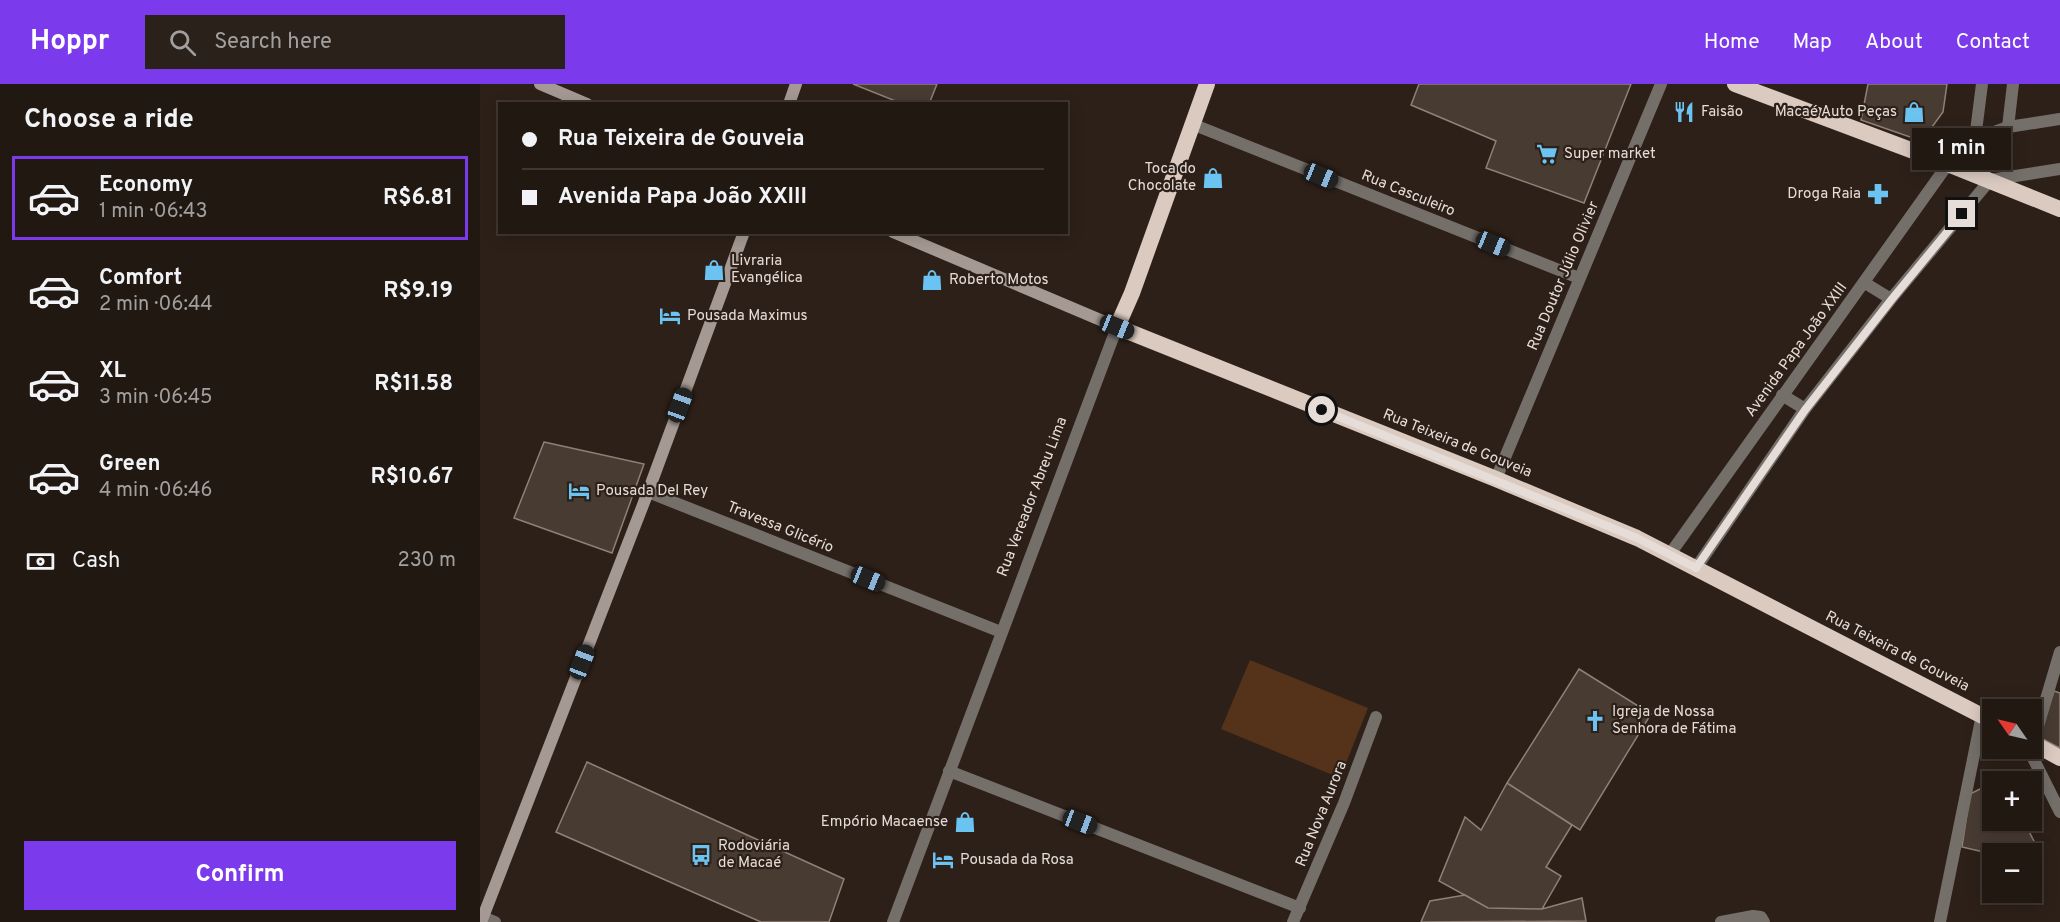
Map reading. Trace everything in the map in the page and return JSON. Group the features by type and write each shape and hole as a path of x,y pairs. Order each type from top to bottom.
{"highway":[{"name":"Rua Vereador Abreu Lima","path":"1117,327 1132,293 1207,84"},
{"path":"1736,84 1990,180 2060,209"},
{"name":"Rua Teixeira de Gouveia","path":"1117,327 1496,479 1670,554 1982,715"},
{"path":"2042,750 2060,758"}],"main road":[{"path":"540,84 581,102"},
{"path":"790,102 796,84"},
{"path":"481,919 648,492 743,234"},
{"name":"Rua Teixeira de Gouveia","path":"898,234 1117,327"}],"street":[{"name":"Rua Doutor Júlio Olivier","path":"1496,479 1661,84"},
{"path":"1982,84 1975,139 2008,127 2060,119"},
{"path":"2008,127 2013,84"},
{"name":"Rua Casculeiro","path":"1192,124 1579,278"},
{"name":"Avenida Papa João XXIII","path":"1670,554 1948,164 1975,139"},
{"path":"1696,568 1805,410 1990,180 2060,169"},
{"path":"1865,283 1892,299"},
{"name":"Rua Vereador Abreu Lima","path":"893,922 1117,327"},
{"path":"1782,395 1805,410"},
{"name":"Travessa Glicério","path":"648,492 1001,632"},
{"path":"2042,710 2060,652"},
{"name":"Rua Nova Aurora","path":"1293,922 1344,804 1376,717"},
{"path":"1940,922 1982,740"},
{"path":"2037,759 2060,812"},
{"path":"949,771 1300,909"},
{"path":"1721,922 1754,916 1763,920"},
{"path":"481,919 495,922"}],"shaded area":[{"path":"1250,660 1368,708 1340,778 1221,729"}],"building":[{"path":"853,84 937,84 930,102 898,102"},
{"name":"Super market","path":"1419,84 1631,84 1584,203 1486,168 1496,141 1411,105"},
{"path":"1868,84 1947,84 1943,112 1929,131 1910,137 1861,120"},
{"name":"Pousada Del Rey","path":"544,442 644,464 612,553 514,518"},
{"path":"1579,669 1651,714 1580,830 1507,783"},
{"path":"2054,691 2060,693 2060,748 2042,739 2042,728"},
{"name":"Rodoviária de Macaé","path":"587,762 844,879 829,922 761,922 556,832"},
{"path":"1507,783 1572,825 1546,867 1561,876 1542,909 1488,908 1439,881 1465,817 1481,830"},
{"path":"1982,788 1982,831 2029,831 2035,843 1982,843 1982,852 1962,847 1970,794"},
{"path":"1465,895 1488,908 1542,909 1582,898 1586,921 1421,922 1430,901"}],"place":[{"name":"Faisão","path":"1684,112"},
{"name":"Macaé Auto Peças","path":"1914,112"},
{"name":"Super market","path":"1547,154"},
{"name":"Toca do Chocolate","path":"1213,178"},
{"name":"Droga Raia","path":"1878,194"},
{"name":"Livraria Evangélica","path":"714,270"},
{"name":"Roberto Motos","path":"932,280"},
{"name":"Pousada Maximus","path":"670,316"},
{"name":"Pousada Del Rey","path":"579,491"},
{"name":"Igreja de Nossa Senhora de Fátima","path":"1595,721"},
{"name":"Empório Macaense","path":"965,822"},
{"name":"Rodoviária de Macaé","path":"701,855"},
{"name":"Pousada da Rosa","path":"943,860"}],"route":[{"path":"1322,410 1637,538 1696,568 1805,410 1962,214"}]}
